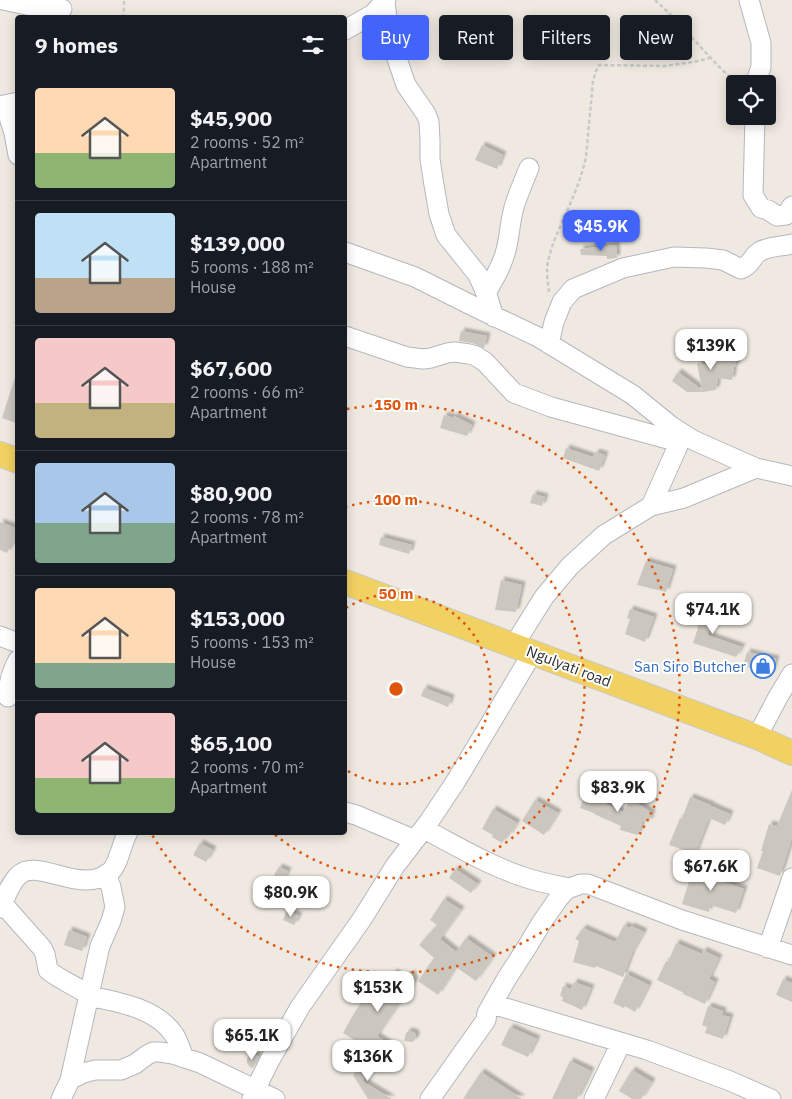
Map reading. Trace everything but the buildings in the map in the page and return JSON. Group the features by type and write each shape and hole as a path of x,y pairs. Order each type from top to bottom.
{"main road":[{"path":"0,454 15,460"},
{"name":"Ngulyati road","path":"347,583 757,737 792,753"}],"street":[{"path":"3,0 62,9"},
{"path":"347,29 373,14 386,0"},
{"path":"386,0 392,47 406,85 426,114 429,122 430,159 439,214 446,235 478,275 494,317"},
{"path":"749,0 761,43 761,67 758,75"},
{"path":"11,111 15,138"},
{"path":"755,125 753,194 761,208 777,216 786,215 792,206"},
{"path":"486,293 501,266 515,203 529,168"},
{"path":"549,344 556,315 562,302 573,289 623,268 674,257 723,260 741,269 746,268 757,252 792,244"},
{"path":"347,253 415,277 538,337 633,396 671,426 681,438"},
{"path":"347,337 407,357 423,359 455,352 476,356 485,362 514,392 522,396 551,407 692,440 756,468 792,476"},
{"path":"650,506 681,438"},
{"path":"254,1095 270,1060 300,1007 362,919 395,866 456,782 524,649 544,597 570,566 604,534 650,506 684,498 756,468"},
{"path":"0,636 15,642"},
{"path":"8,697 8,685 15,666"},
{"path":"757,737 792,674"},
{"path":"347,813 419,835 520,876 570,888"},
{"path":"127,835 112,870 100,878 88,880 71,879 34,869 25,870 13,882 1,906 42,948 48,970 89,996 132,1006 152,1015 165,1024 176,1037 184,1058"},
{"path":"61,1099 70,1080 100,946 111,920 114,906 111,887 106,874"},
{"path":"768,948 792,878"},
{"path":"430,1099 486,1020 487,1012 507,978 542,922 567,889 581,884 588,884 682,920 792,954"},
{"path":"492,1004 647,1050 730,1081 765,1098"},
{"path":"594,1099 621,1043"},
{"path":"70,1080 83,1073 95,1070 122,1070 154,1052 173,1054 200,1063 254,1095 275,1099"}],"path":[{"path":"123,15 124,0"},
{"path":"655,0 673,16 728,75"},
{"path":"556,315 549,291 547,270 553,243 577,189 583,170 586,157 593,81 599,65 665,66 711,58"}],"place":[{"name":"San Siro Butcher","path":"763,666"}]}
